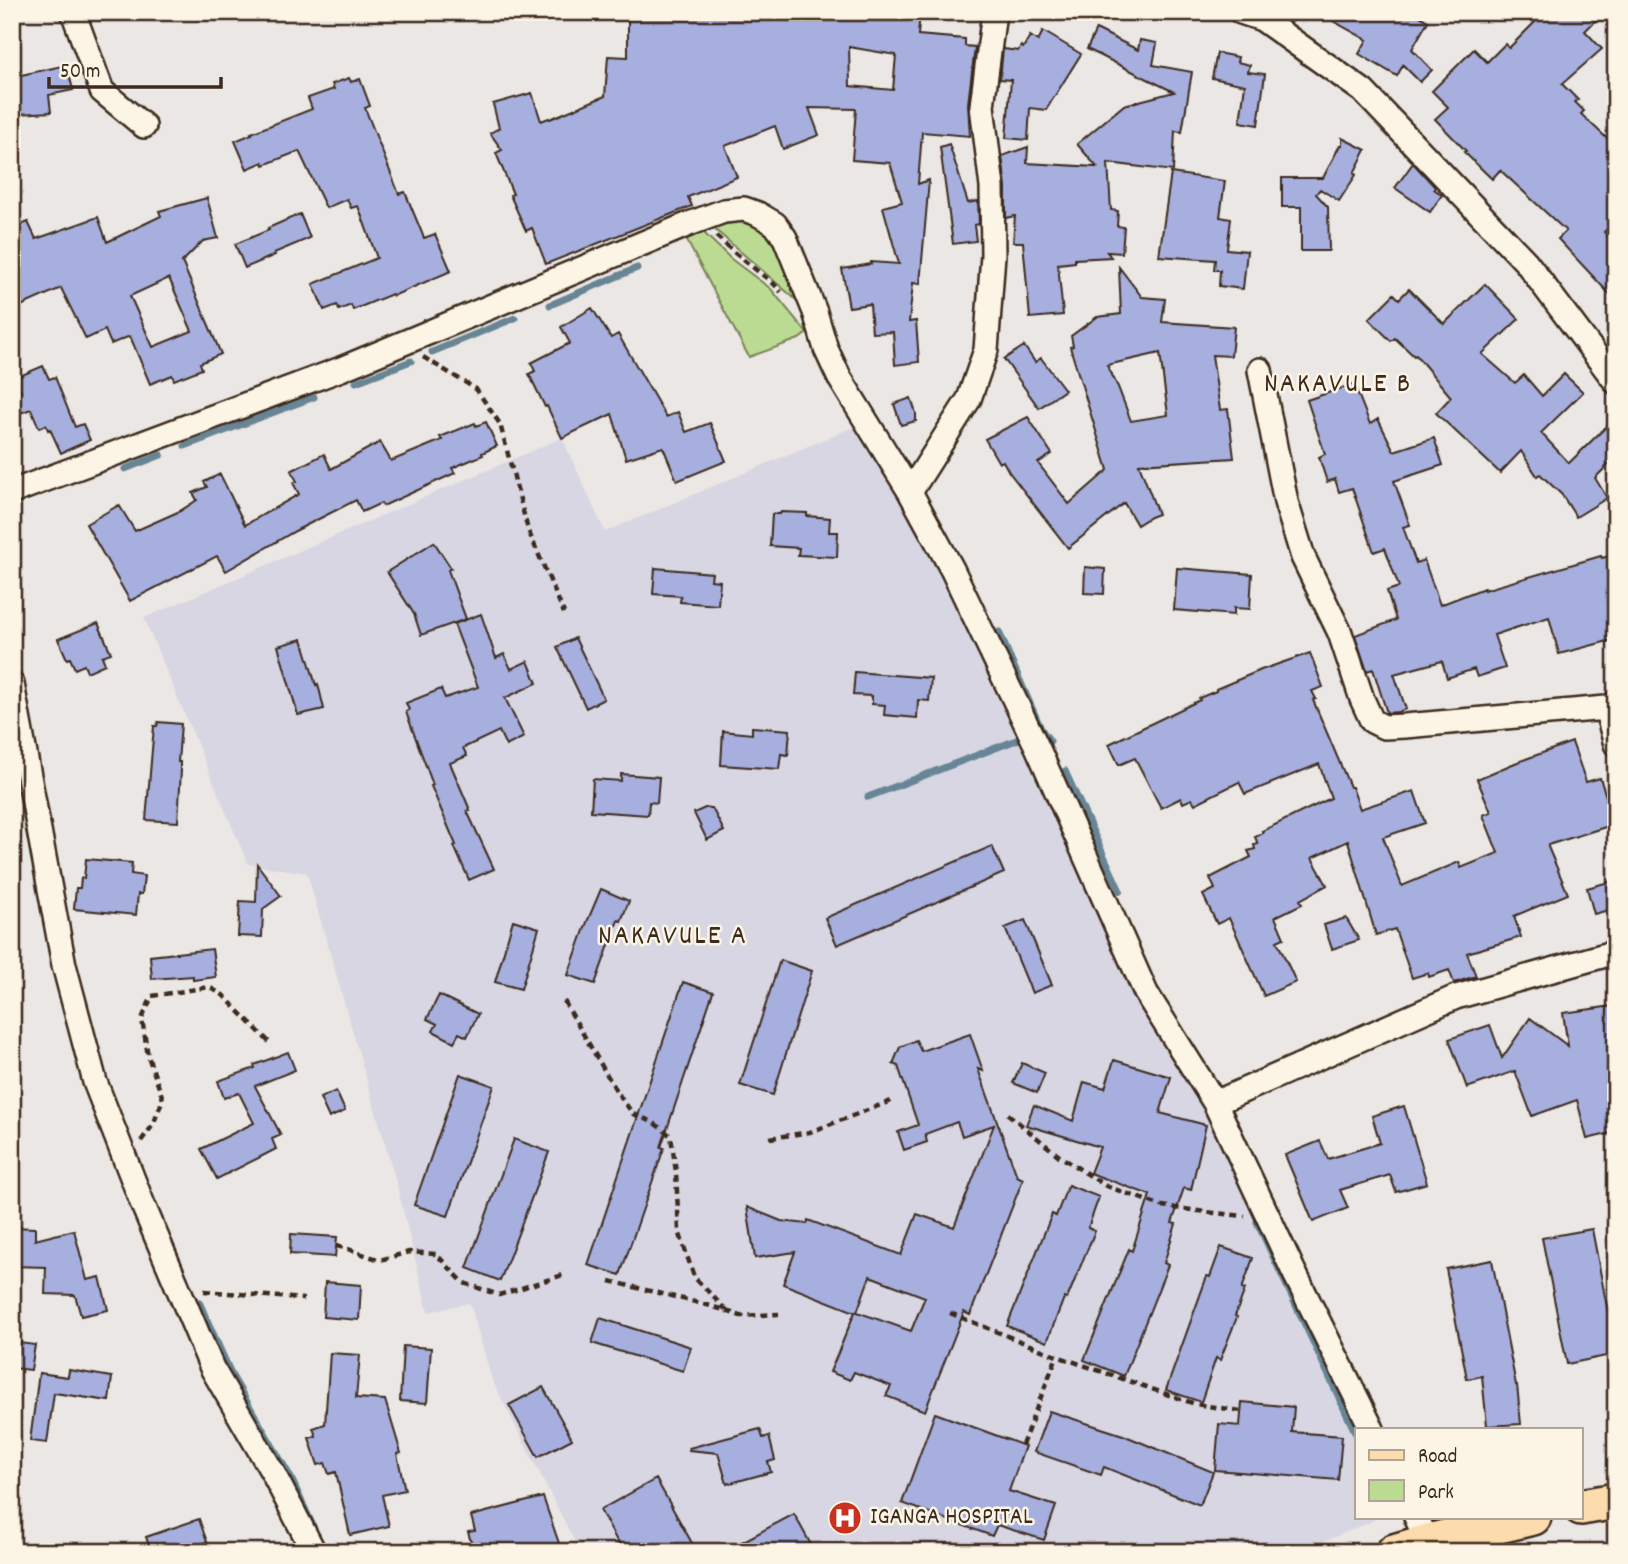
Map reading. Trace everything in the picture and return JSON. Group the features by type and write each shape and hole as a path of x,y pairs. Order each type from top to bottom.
{"main road":[{"path":"1582,1507 1616,1501"},
{"path":"1394,1552 1422,1529 1524,1518"}],"street":[{"path":"74,12 102,91 144,126"},
{"path":"910,492 969,399 986,350 993,255 992,187 982,106 994,12"},
{"path":"1256,15 1363,91 1526,262 1616,382"},
{"path":"12,492 400,345 724,211 744,209 775,224 785,238 839,377 910,492 952,569 1038,749 1146,993 1215,1103 1293,1270 1372,1428"},
{"path":"1260,370 1286,502 1303,557 1340,633 1372,721 1384,727 1405,726 1611,706 1616,744"},
{"path":"12,684 64,965 95,1082 212,1368 314,1552"},
{"path":"1215,1103 1455,997 1616,952"}],"path":[{"path":"689,224 709,230 783,294"},
{"path":"400,345 476,389 500,424 528,530 564,613"},
{"path":"126,1161 153,1125 163,1099 148,1056 142,1019 152,996 209,987 223,996 270,1043"},
{"path":"564,1001 617,1092 633,1114 653,1122 671,1136 679,1231 694,1277 727,1312"},
{"path":"770,1138 810,1132 894,1100"},
{"path":"1008,1114 1058,1155 1106,1186 1162,1206 1242,1216 1267,1214"},
{"path":"336,1246 380,1260 410,1252 436,1254 464,1283 499,1295 563,1275"},
{"path":"610,1281 711,1306 741,1317 779,1314"},
{"path":"178,1289 304,1298"},
{"path":"950,1313 1057,1356 1195,1404 1241,1411"},
{"path":"1022,1445 1057,1356"}],"shaded area":[{"name":"IGANGA HOSPITAL","path":"856,426 951,589 1104,931 1167,1037 1206,1113 1359,1428 1355,1428 1355,1518 1377,1518 1299,1552 580,1552 492,1380 470,1303 428,1312 397,1185 307,873 248,864 144,618 562,438 605,532"}],"green space":[{"path":"746,220 778,238 801,304 712,227"},
{"path":"703,232 731,259 771,289 807,333 799,339 749,357 686,239"}],"building":[{"path":"628,12 920,12 918,35 965,39 965,46 975,47 968,104 970,136 922,132 918,184 929,180 920,284 913,283 909,322 916,321 919,362 895,365 893,332 872,333 870,304 849,307 842,269 871,262 899,264 883,207 902,202 890,163 852,160 856,109 809,108 819,135 783,149 775,126 725,146 737,177 688,197 692,206 546,264 532,228 526,231 496,153 502,150 490,133 499,128 493,104 532,93 541,121 550,119 605,96 608,56 628,57","holes":["849,47 896,55 893,90 850,86"]},
{"path":"1317,12 1413,12 1428,21 1412,49 1432,70 1420,82 1403,65 1397,76 1359,54 1367,40"},
{"path":"1545,12 1604,12 1585,31 1602,49 1562,84 1578,100 1575,102 1584,111 1581,114 1616,147 1616,220 1604,232 1616,245 1616,301 1558,239 1566,231 1500,170 1492,179 1435,119 1448,107 1432,91 1474,49 1487,62 1505,44 1509,48"},
{"path":"1096,29 1138,50 1140,40 1157,43 1153,65 1192,72 1182,132 1175,131 1173,171 1108,163 1111,210 1118,211 1117,226 1124,227 1122,253 1107,252 1111,257 1075,259 1075,262 1058,264 1063,315 1030,318 1023,242 1013,242 1015,216 1006,218 1002,156 1028,147 1027,163 1097,167 1077,144 1124,105 1174,92 1087,49"},
{"path":"1043,31 1081,54 1046,110 1030,108 1028,140 1006,138 1011,80 1000,79 1003,49 1018,51 1030,36 1038,41"},
{"path":"1217,53 1238,57 1237,62 1250,65 1248,72 1265,74 1258,125 1240,122 1245,85 1212,78"},
{"path":"67,65 73,90 49,95 51,112 19,114 12,77"},
{"path":"349,78 351,82 360,79 370,106 365,108 399,194 405,192 424,238 435,234 451,271 353,310 351,305 339,310 337,305 324,310 313,284 377,258 358,206 351,208 347,199 326,208 299,151 247,169 235,141 312,109 308,98 334,89 332,84"},
{"path":"1342,138 1366,150 1354,173 1356,175 1339,201 1320,189 1316,194 1328,207 1329,251 1301,251 1301,207 1282,207 1282,178 1323,178 1342,145"},
{"path":"949,144 968,203 978,201 979,224 974,225 976,241 953,244 940,147"},
{"path":"1413,163 1442,195 1430,212 1395,188"},
{"path":"1171,173 1225,181 1220,217 1231,219 1227,249 1247,251 1243,289 1219,286 1220,270 1214,270 1215,260 1159,256"},
{"path":"207,198 218,238 203,241 182,262 221,354 200,363 202,369 174,380 172,375 150,384 130,336 111,344 105,330 86,339 61,288 12,310 12,229 28,222 36,239 98,217 107,242 161,216 159,211","holes":["169,278 192,331 153,347 130,296"]},
{"path":"300,214 310,238 245,268 235,244"},
{"path":"1119,267 1142,297 1165,299 1162,322 1234,327 1231,356 1212,355 1220,410 1228,409 1234,458 1139,464 1158,514 1137,525 1124,503 1068,548 1003,461 999,463 985,439 1028,417 1052,454 1038,463 1069,504 1108,470 1070,347 1073,346 1071,336 1097,317 1121,314","holes":["1160,353 1168,415 1131,421 1107,365"]},
{"path":"1485,284 1519,319 1482,354 1515,383 1524,375 1542,396 1564,374 1583,392 1541,433 1569,463 1616,417 1616,457 1595,478 1607,498 1576,517 1562,495 1540,474 1537,476 1521,451 1500,473 1436,413 1451,397 1416,355 1395,338 1391,341 1369,319 1394,294 1399,299 1409,289 1444,324"},
{"path":"592,308 611,338 618,334 666,417 678,412 686,432 710,423 726,461 677,481 663,447 626,459 612,414 562,438 529,374 535,371 531,363 570,343 561,327"},
{"path":"1024,346 1035,362 1041,358 1065,390 1039,408 1004,359"},
{"path":"43,366 49,379 55,377 75,427 83,424 90,440 61,453 50,429 48,430 46,425 39,428 31,409 12,416 12,394 21,391 15,378"},
{"path":"1354,384 1370,424 1378,419 1394,451 1434,438 1443,465 1394,481 1410,525 1403,527 1416,563 1424,560 1440,605 1484,588 1616,554 1616,639 1559,654 1549,617 1494,635 1505,668 1477,677 1474,669 1447,678 1442,661 1394,674 1406,709 1387,713 1373,669 1367,671 1355,635 1396,620 1387,591 1399,587 1385,548 1374,552 1352,488 1339,492 1335,479 1327,482 1319,457 1325,454 1307,400"},
{"path":"911,398 916,421 901,425 894,404"},
{"path":"486,422 497,446 452,468 455,473 383,506 381,503 362,512 356,500 226,571 217,556 130,601 86,524 119,505 135,531 180,511 197,500 193,493 207,487 204,482 220,474 245,525 299,494 293,483 297,481 291,471 324,454 331,469 380,442 391,461 442,440 440,437 475,423 476,426"},
{"path":"807,513 807,516 830,518 829,532 838,532 837,557 798,555 799,548 770,546 772,514"},
{"path":"434,542 451,568 448,570 466,619 421,635 414,614 387,572"},
{"path":"1085,567 1105,569 1104,594 1084,593"},
{"path":"655,568 712,573 711,580 720,581 718,605 680,602 681,596 653,594"},
{"path":"1177,568 1252,574 1250,609 1234,608 1234,615 1174,610"},
{"path":"481,614 496,658 504,654 511,669 528,661 537,683 505,698 524,737 506,746 499,731 463,748 467,756 450,763 470,810 467,811 494,869 469,880 431,786 433,785 406,712 409,710 406,703 441,689 445,698 478,687 454,624"},
{"path":"98,623 111,653 102,656 105,664 87,672 84,665 75,669 58,639"},
{"path":"575,638 604,699 586,708 557,647"},
{"path":"302,639 324,709 298,715 278,646"},
{"path":"1310,653 1323,687 1312,691 1316,699 1313,700 1360,809 1414,791 1425,823 1383,837 1402,886 1459,862 1461,868 1498,853 1483,815 1491,812 1477,779 1572,742 1586,782 1600,778 1615,824 1548,845 1568,894 1514,916 1521,937 1467,953 1476,976 1454,983 1449,970 1429,977 1428,973 1412,978 1395,929 1376,935 1348,841 1312,858 1327,885 1300,900 1302,904 1275,917 1284,938 1277,941 1296,982 1264,996 1229,918 1217,924 1203,895 1215,889 1210,878 1251,857 1248,851 1255,849 1254,845 1258,844 1255,837 1263,833 1262,831 1331,798 1319,764 1245,794 1239,782 1195,804 1192,799 1183,803 1181,798 1161,808 1135,758 1119,765 1109,744 1200,700 1199,698 1216,689"},
{"path":"855,672 931,678 929,701 918,700 917,718 884,715 885,705 872,704 872,696 853,695"},
{"path":"158,722 181,724 178,822 146,820 154,726 157,726"},
{"path":"752,727 790,730 788,755 781,754 779,769 721,765 723,731 752,734"},
{"path":"621,774 659,777 657,803 649,802 648,815 591,811 593,779 621,781"},
{"path":"712,808 724,831 707,840 694,813"},
{"path":"992,846 1004,873 837,945 825,918"},
{"path":"86,859 132,863 131,874 144,876 142,894 138,894 136,915 74,909 76,888 80,888 81,878 84,878"},
{"path":"257,864 281,896 263,909 262,937 238,936 240,901 256,902"},
{"path":"1616,880 1616,908 1594,914 1587,888"},
{"path":"601,889 629,901 621,921 618,920 595,984 568,975"},
{"path":"1346,918 1359,940 1332,949 1324,925"},
{"path":"513,920 539,928 521,989 495,982"},
{"path":"1025,920 1052,985 1032,993 1005,928"},
{"path":"212,949 216,977 193,980 193,976 152,979 150,956"},
{"path":"780,960 812,971 773,1095 740,1085"},
{"path":"683,982 713,992 661,1147 664,1148 620,1275 588,1265"},
{"path":"439,995 478,1014 467,1037 459,1033 454,1042 433,1031 437,1024 427,1019"},
{"path":"1613,1006 1616,1026 1616,1132 1587,1139 1577,1100 1532,1116 1515,1071 1467,1088 1449,1039 1490,1025 1502,1058 1530,1018 1568,1046 1563,1013"},
{"path":"970,1034 983,1071 978,1069 1017,1176 1023,1179 970,1315 964,1312 925,1411 886,1396 891,1386 854,1372 850,1380 830,1372 855,1312 783,1284 795,1252 755,1258 747,1207 781,1221 807,1224 808,1220 901,1255 917,1214 954,1227 994,1125 962,1136 957,1122 925,1134 927,1142 904,1150 898,1132 918,1125 898,1066 893,1064 900,1047 916,1040 921,1051","holes":["870,1276 925,1297 911,1331 857,1312"]},
{"path":"288,1052 295,1070 255,1086 281,1135 272,1139 276,1149 217,1179 201,1149 254,1123 239,1093 224,1098 218,1081 255,1068 254,1065"},
{"path":"1114,1060 1171,1077 1160,1113 1206,1125 1191,1190 1184,1188 1172,1223 1176,1224 1164,1263 1168,1265 1124,1376 1084,1360 1129,1249 1132,1251 1150,1195 1090,1173 1100,1147 1026,1125 1034,1105 1073,1121 1084,1082 1105,1088"},
{"path":"1022,1063 1045,1073 1037,1093 1013,1083"},
{"path":"460,1074 494,1086 448,1216 414,1205"},
{"path":"336,1091 345,1111 329,1118 320,1098"},
{"path":"1404,1106 1427,1183 1396,1192 1390,1175 1340,1190 1348,1208 1313,1222 1285,1155 1320,1141 1328,1159 1380,1143 1372,1116"},
{"path":"514,1139 549,1152 500,1281 467,1268"},
{"path":"1068,1185 1099,1197 1088,1228 1095,1231 1047,1342 1007,1326 1052,1214 1056,1216"},
{"path":"12,1227 35,1228 35,1240 74,1230 87,1280 100,1277 108,1310 81,1316 75,1295 45,1294 46,1267 12,1266"},
{"path":"1592,1229 1616,1354 1567,1364 1542,1238"},
{"path":"291,1234 337,1237 335,1257 290,1254"},
{"path":"1221,1247 1253,1258 1242,1289 1245,1289 1235,1316 1237,1317 1220,1360 1216,1358 1201,1402 1166,1390 1207,1276 1210,1277"},
{"path":"1492,1260 1517,1385 1521,1424 1487,1426 1482,1376 1467,1379 1446,1269"},
{"path":"325,1282 361,1285 359,1320 323,1317"},
{"path":"600,1318 691,1347 683,1371 592,1343"},
{"path":"12,1342 35,1345 31,1370 12,1368"},
{"path":"403,1346 431,1348 427,1403 400,1401"},
{"path":"330,1353 360,1355 356,1398 385,1400 401,1453 397,1454 405,1490 382,1495 389,1526 350,1535 336,1472 329,1474 325,1463 318,1465 309,1438 316,1436 313,1428 325,1424"},
{"path":"69,1370 112,1377 109,1401 54,1393 47,1443 30,1441 39,1373 68,1377"},
{"path":"543,1387 572,1439 538,1457 509,1405"},
{"path":"1242,1402 1294,1407 1292,1432 1342,1436 1338,1480 1215,1470 1219,1424 1240,1426"},
{"path":"1049,1411 1123,1435 1213,1472 1200,1505 1104,1467 1101,1475 1034,1452"},
{"path":"935,1413 1025,1446 1009,1491 1056,1506 1044,1540 997,1525 992,1536 902,1503"},
{"path":"760,1429 763,1438 769,1436 775,1460 768,1462 771,1472 727,1484 718,1453 689,1450 689,1448"},
{"path":"656,1479 697,1552 623,1552 600,1510"},
{"path":"543,1497 562,1552 474,1552 468,1532 475,1531 471,1516"},
{"path":"794,1514 815,1552 723,1552"},
{"path":"199,1519 207,1542 197,1545 197,1552 151,1552 146,1537"}],"waterway":[{"path":"550,305 637,268"},
{"path":"432,352 515,318"},
{"path":"356,382 411,361"},
{"path":"185,446 314,397"},
{"path":"125,469 161,455"},
{"path":"999,632 1041,729 1050,741"},
{"path":"868,797 1019,739"},
{"path":"1065,771 1120,891"},
{"path":"1257,1222 1355,1432"},
{"path":"199,1302 232,1376 290,1476 313,1526"}],"place":[{"name":"IGANGA HOSPITAL","path":"845,1518"}],"district":[{"name":"NAKAVULE B","path":"1338,386"},
{"name":"NAKAVULE A","path":"673,938"}]}
